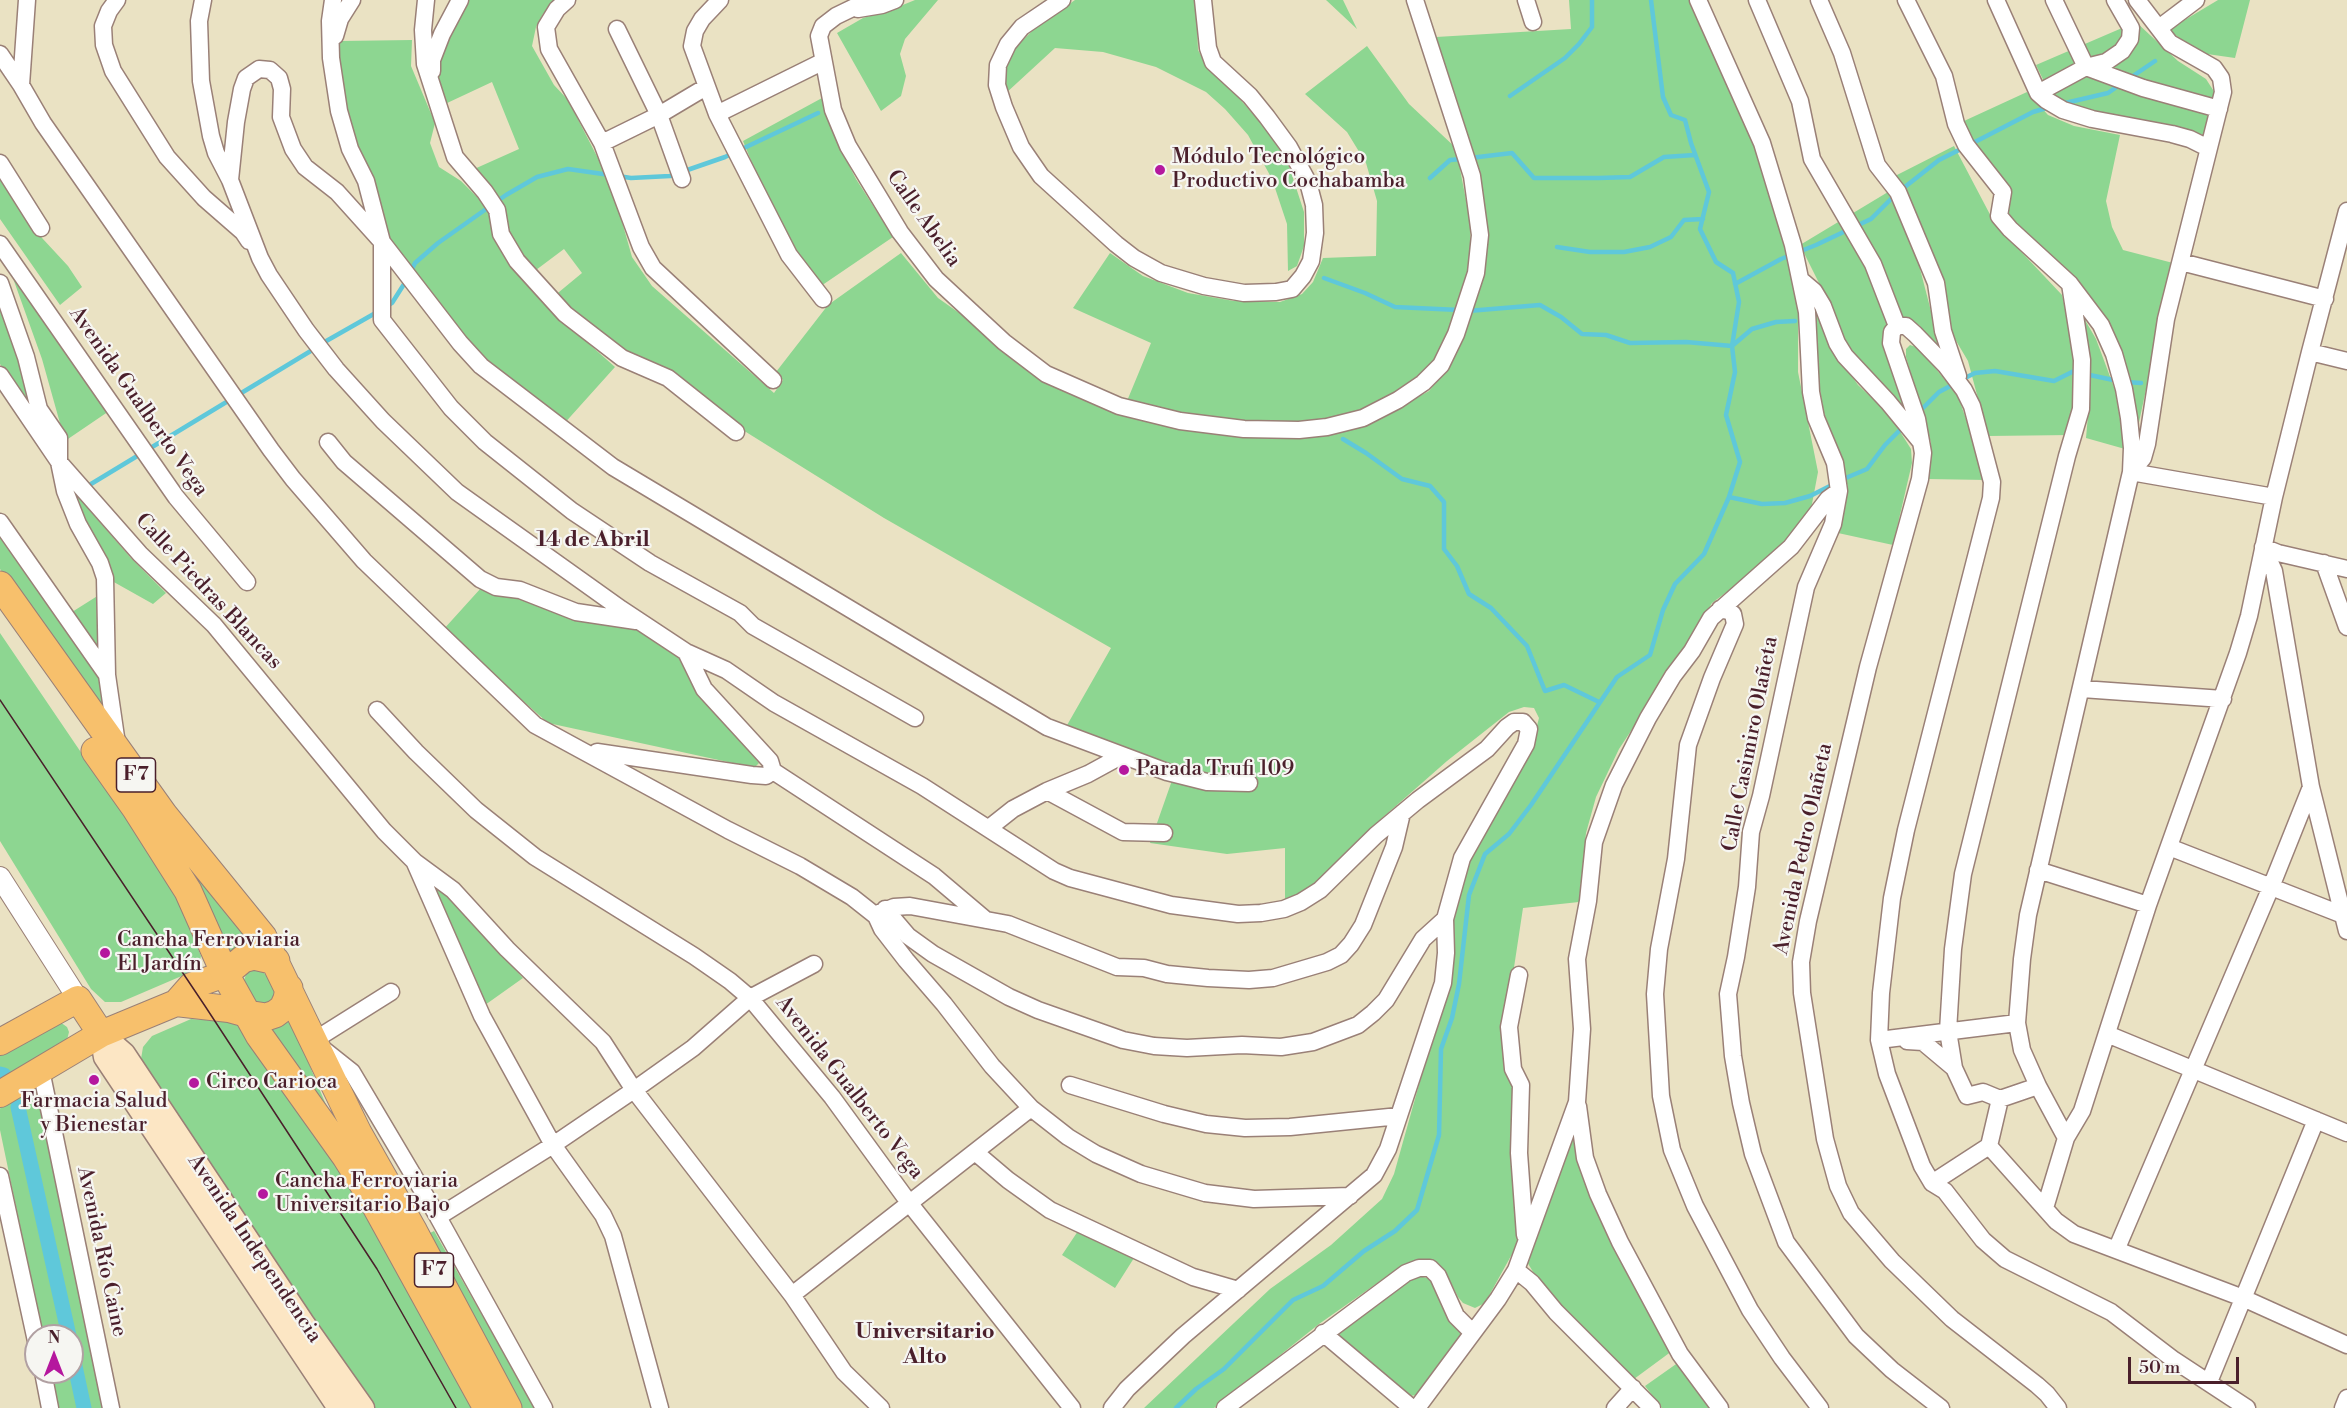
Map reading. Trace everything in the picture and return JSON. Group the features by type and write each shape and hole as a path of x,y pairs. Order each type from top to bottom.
{"highway":[{"name":"F7","path":"0,585 164,815 263,937 358,1133 508,1408"},
{"name":"F7","path":"0,618 172,863 188,891 225,974 259,1035 346,1156 487,1408"},
{"path":"225,974 243,959 255,956 276,961"},
{"path":"247,1014 266,1017 275,1014 283,1008 289,988"}],"main road":[{"path":"0,1094 101,1034 176,1003 191,986 225,974"},
{"path":"0,1042 78,999"},
{"name":"Avenida Independencia","path":"78,999 101,1034 124,1054 303,1323 363,1408"},
{"path":"176,1003 229,1009 247,1014"},
{"name":"Avenida Independencia","path":"101,1034 105,1057 339,1408"}],"street":[{"path":"21,85 27,0"},
{"path":"117,0 109,11 103,26 104,45 113,71 167,156 213,206 243,232 269,275 336,369 400,437 457,492 686,652 726,669 774,703 922,786 1044,865 1070,878 1171,905 1250,914 1284,909 1320,890 1376,835 1487,749 1507,727 1514,722 1522,722 1529,729 1526,744 1462,858 1445,919 1446,953 1443,983 1388,1149 1374,1175 1174,1344 1127,1389 1112,1408"},
{"path":"203,0 200,52 204,108 216,153 230,180 260,258"},
{"path":"333,0 330,21 331,58 339,111 350,149 366,181 382,242 382,320 450,408 485,442 572,511 650,563 740,614 753,626 915,718"},
{"path":"331,58 340,19 352,0"},
{"path":"426,0 423,30 425,64 455,157 497,210 501,234 523,268 564,314 622,358 668,378 736,432"},
{"path":"432,86 432,60 442,34 460,0"},
{"path":"567,0 557,9 546,27 549,49 602,143 641,247 653,268 772,380"},
{"path":"720,0 702,19 695,31 692,46 706,87 717,114 789,255 823,299"},
{"name":"Calle Abelia","path":"868,0 836,16 823,26 819,36 822,62 833,110 848,146 900,232 936,279 996,335 1046,374 1119,406 1201,424 1244,429 1299,430 1327,427 1363,418 1398,400 1423,383 1441,365 1446,355 1456,334 1476,273 1480,235 1472,176 1415,0"},
{"path":"848,11 882,5 895,0"},
{"path":"1062,0 1022,27 1008,44 998,65 998,85 1004,107 1021,147 1041,176 1116,244 1134,258 1161,273 1204,286 1244,293 1292,289 1304,276 1311,261 1316,233 1314,204 1308,182 1289,147 1267,117 1250,96 1213,62 1208,48 1203,0"},
{"path":"1526,0 1533,22"},
{"name":"Calle Casimiro Olañeta","path":"1698,0 1762,143 1801,280 1809,333 1811,392 1816,418 1835,463 1839,491 1833,524 1806,587 1761,796 1751,832 1747,887 1728,994 1733,1056 1741,1103 1753,1154 1786,1242 1856,1336 1892,1370 1941,1408"},
{"path":"1757,0 1800,101 1812,159 1873,264 1896,326 1906,326 1915,334 1946,366 1964,390"},
{"path":"1819,0 1842,53 1877,165 1898,192 1936,283 1943,331 1972,406 1992,482 1990,498 1906,830 1892,898 1881,993 1879,1040 1891,1084 1922,1166 1932,1183 1945,1191 1983,1240 2005,1259 2111,1312 2174,1360 2247,1408"},
{"path":"1906,0 1944,76 1956,124 1966,145 2003,192 1999,216 2070,284 2101,325 2114,354 2129,418 2132,448 2131,472 2028,915 2017,1023 2022,1050 2066,1138"},
{"path":"1996,0 2038,93 2053,106 2092,119 2172,134 2190,139 2208,148"},
{"path":"2054,0 2086,67 2143,88 2219,109"},
{"path":"2038,93 2086,67 2106,62 2122,51 2130,39 2131,28 2115,0"},
{"path":"2131,472 2143,458 2147,444 2166,319 2223,92 2221,78 2214,68 2170,43 2137,0"},
{"path":"2159,28 2196,0"},
{"path":"617,29 659,115 682,179"},
{"path":"0,54 79,177 294,479 364,561 535,725 728,830 800,866 880,913 933,954 1008,997 1122,1040 1154,1046 1187,1048 1242,1045 1281,1047 1313,1042 1358,1024 1373,1013 1386,1000 1423,939 1445,919"},
{"path":"717,114 822,62"},
{"path":"230,180 242,89 246,78 259,69 270,70 279,78 282,89 281,117 293,149 305,166 336,192 382,242 460,343 481,366 613,467 1047,727 1167,772 1207,782 1249,783"},
{"path":"602,143 659,115 706,87"},
{"path":"0,163 41,228"},
{"path":"2045,1208 2066,1138 2082,1112 2148,905 2223,699 2249,616 2274,497 2347,211"},
{"name":"Avenida Gualberto Vega","path":"0,244 176,497 247,582"},
{"path":"2181,262 2325,299"},
{"path":"1801,280 1814,291 1823,306 1845,356 1888,402 1920,441"},
{"path":"0,283 27,357 39,410 59,438 59,462 65,491 78,524 100,563 105,578 107,675 118,751"},
{"path":"2038,1086 2000,1099 1983,1092 1967,1096 1954,1068 1948,1031 1953,949 1963,874 2067,456 2082,409 2082,360 2070,284"},
{"name":"Avenida Pedro Olañeta","path":"1896,326 1892,332 1891,343 1917,419 1923,453 1920,478 1868,667 1808,921 1801,962 1802,993 1825,1139 1838,1186 1851,1213 1892,1261 1952,1319 2037,1385 2058,1408"},
{"path":"2310,352 2347,361"},
{"name":"Calle Piedras Blancas","path":"0,375 59,462 140,554 214,625 384,831 415,862"},
{"path":"328,442 344,462 480,579 496,587 520,590 576,612 641,622"},
{"path":"2131,472 2274,497"},
{"path":"1720,1408 1680,1354 1651,1303 1607,1213 1585,1158 1577,1102 1582,1029 1577,959 1588,901 1594,842 1614,785 1648,718 1711,618 1791,547 1828,499 1839,491"},
{"path":"0,522 107,675"},
{"path":"2263,547 2278,553 2347,569"},
{"path":"2263,547 2274,571 2311,787 2345,923"},
{"path":"2324,564 2347,627"},
{"path":"1719,609 1728,610 1733,614 1735,624 1712,678 1688,745 1676,859 1659,949 1655,994 1660,1096 1672,1150 1695,1206 1750,1310 1782,1358 1820,1408"},
{"path":"686,652 704,689 770,761 773,771 934,876 987,921"},
{"path":"2082,689 2223,699"},
{"name":"Avenida Gualberto Vega","path":"377,710 416,752 476,810 535,857 694,956 750,998 832,1097 910,1204 1072,1408"},
{"path":"584,750 752,775 766,776 773,771"},
{"path":"989,828 1013,809 1121,756"},
{"path":"2116,1248 2271,887 2311,787"},
{"path":"1047,791 1122,832 1164,833"},
{"path":"880,913 910,906 1008,924 1117,967 1144,968 1167,974 1208,978 1250,980 1273,978 1327,962 1341,955 1351,945 1363,925 1394,847 1402,813"},
{"path":"2169,847 2271,887 2345,923"},
{"path":"415,862 453,890 515,957 603,1042 634,1090 792,1295 844,1372 881,1408"},
{"path":"415,862 482,1016 552,1145 603,1215 613,1236 660,1408"},
{"path":"2038,870 2148,905"},
{"name":"Avenida Independencia","path":"0,877 78,999"},
{"path":"880,913 882,929 992,1066 1031,1108 1068,1137 1096,1154 1141,1174 1205,1193 1254,1199 1350,1196"},
{"path":"438,1217 634,1090 693,1048 750,998 814,964"},
{"path":"1519,975 1509,1027 1513,1069 1521,1085 1519,1153 1524,1196 1525,1242"},
{"path":"391,992 313,1041 352,1072 438,1217 544,1408"},
{"path":"1879,1040 2017,1023"},
{"path":"2107,1034 2347,1133"},
{"path":"1879,1040 1923,1042 1954,1068"},
{"name":"Avenida Río Caine","path":"41,1070 111,1408"},
{"path":"1070,1085 1164,1114 1206,1124 1245,1128 1290,1127 1399,1116"},
{"path":"1932,1183 1989,1146 2000,1099"},
{"path":"1323,1333 1415,1408 1498,1299 1516,1270 1577,1102"},
{"path":"792,1295 1031,1108"},
{"path":"2209,1382 2316,1120"},
{"path":"1989,1146 2056,1221 2074,1234 2243,1298 2347,1345"},
{"path":"975,1152 1008,1180 1050,1210 1193,1277 1238,1290"},
{"path":"0,1179 32,1324"},
{"path":"1225,1408 1406,1273 1419,1268 1430,1268 1438,1276 1456,1316 1472,1332"},
{"path":"1516,1270 1532,1283 1556,1312 1652,1408"},
{"path":"45,1384 50,1408"},
{"path":"1615,1408 1634,1388"},
{"path":"2343,1408 2347,1398"}],"green space":[{"path":"468,0 555,0 536,27 532,46 554,85 568,100 604,170 617,204 632,257 652,286 774,393 783,380 776,372 828,305 901,253 938,298 972,322 1040,380 1124,416 1238,433 1396,409 1429,391 1446,370 1482,277 1474,166 1436,37 1571,29 1569,0 1695,0 1749,127 1778,219 1798,295 1798,372 1818,472 1807,518 1769,560 1712,603 1684,651 1619,749 1596,797 1586,833 1579,902 1523,908 1513,974 1502,1023 1504,1069 1513,1085 1520,1232 1517,1245 1485,1303 1475,1308 1463,1303 1446,1273 1431,1259 1420,1259 1403,1265 1319,1324 1214,1408 1144,1408 1270,1289 1331,1245 1382,1199 1394,1174 1427,1056 1451,913 1471,847 1533,741 1539,718 1534,708 1524,707 1509,712 1447,761 1381,819 1306,896 1285,902 1285,848 1227,854 1150,843 1176,769 1066,727 1111,648 884,518 746,432 690,391 616,347 553,297 582,273 564,249 532,273 472,170 519,149 492,82 445,104 436,75 442,45"},
{"path":"915,0 938,0 905,39 900,54 906,76 901,96 881,111 837,33 863,18"},
{"path":"1075,0 1196,0 1198,50 1205,63 1271,135 1289,166 1304,212 1304,246 1297,266 1288,271 1287,224 1272,179 1248,135 1206,92 1156,67 1103,52 1055,48 1005,94 1002,77 1010,57 1019,44 1035,28"},
{"path":"1326,0 1343,0 1357,29"},
{"path":"2218,0 2250,0 2235,58 2207,54 2168,30"},
{"path":"2136,22 2178,61 2206,79 2215,93 2205,135 2095,117 2052,98 2036,65"},
{"path":"412,40 411,66 435,123 430,143 439,167 461,181 485,205 492,217 494,234 507,262 544,304 615,367 562,426 484,362 406,264 385,232 351,140 337,59 340,41"},
{"path":"1367,46 1409,104 1456,148 1470,221 1471,263 1454,322 1432,365 1402,392 1351,417 1310,425 1255,425 1187,417 1127,401 1151,343 1073,308 1110,253 1143,276 1188,293 1234,301 1280,302 1302,294 1313,282 1323,258 1376,256 1377,201 1366,163 1347,132 1305,94"},
{"path":"2027,92 2048,115 2074,126 2120,135 2106,201 2112,227 2123,250 2173,263 2135,441 2126,374 2119,344 2100,312 2001,209 1964,121"},
{"path":"822,98 836,140 856,179 893,237 818,288 789,242 769,204 743,141"},
{"path":"1954,146 1995,224 2062,295 2075,346 2071,435 1988,436 1968,361 1952,334 1895,176"},
{"path":"0,176 30,225 68,266 82,287 60,305 0,219"},
{"path":"1888,192 1918,261 1933,319 1955,368 1919,325 1908,322 1887,350 1906,414 1858,362 1843,338 1800,245"},
{"path":"0,242 118,405 65,441 42,359"},
{"path":"0,276 53,447 0,364"},
{"path":"1813,308 1830,344 1858,385 1889,414 1911,449 1912,463 1893,545 1838,533 1848,488 1841,457 1824,413 1814,356"},
{"path":"2081,313 2096,339 2115,390 2125,449 2086,438 2089,404"},
{"path":"1910,345 1919,348 1958,396 1987,480 1928,479 1931,443 1906,357 1906,349"},
{"path":"69,481 91,512 130,557 166,593 153,604 112,581 82,520"},
{"path":"0,532 100,677 103,710 0,569"},
{"path":"481,588 631,624 678,656 690,681 759,763 751,767 548,723 443,630"},
{"path":"99,595 99,650 72,612"},
{"path":"0,633 171,885 201,956 199,964 191,972 121,1002 105,1002 91,989 0,841"},
{"path":"44,658 258,945 230,959"},
{"path":"439,885 523,978 485,1005 434,888"},
{"path":"255,969 266,975 276,994 276,1002 258,1006 244,980 247,972"},
{"path":"289,1016 329,1112 394,1207 264,1026"},
{"path":"191,1019 233,1022 241,1029 360,1201 479,1408 373,1408 185,1129 141,1059 143,1047 152,1036"},
{"path":"60,1022 67,1027 69,1032 67,1040 0,1085 0,1051"},
{"path":"27,1093 33,1097 40,1108 104,1408 59,1408 54,1384 84,1384 84,1324 40,1324 0,1130 0,1109 3,1102"},
{"path":"1574,1129 1619,1255 1672,1351 1634,1379 1543,1288 1527,1262"},
{"path":"1080,1228 1134,1258 1115,1288 1062,1255"},
{"path":"434,1231 535,1408 521,1408 426,1235"},
{"path":"1418,1276 1432,1279 1461,1335 1459,1342 1417,1395 1410,1396 1338,1338 1340,1332 1410,1279"},
{"path":"1679,1362 1714,1408 1662,1408 1645,1386"}],"waterway":[{"path":"1510,96 1565,58 1579,44 1592,27 1592,0"},
{"path":"1176,1408 1196,1389 1224,1369 1293,1300 1323,1286 1364,1251 1395,1231 1417,1210 1439,1135 1441,1049 1452,1018 1459,984 1469,895 1485,854 1509,834 1531,805 1617,677 1650,655 1663,610 1675,584 1704,554 1729,497 1740,462 1726,415 1735,372 1732,346 1739,302 1733,273 1716,262 1700,229 1709,192 1685,120 1671,115 1663,97 1651,0"},
{"path":"2130,78 2155,61"},
{"path":"2061,104 2108,93 2121,84"},
{"path":"1971,144 2033,112 2050,107"},
{"path":"618,176 631,178 670,176 725,157 818,113"},
{"path":"1901,190 1939,160 1963,148"},
{"path":"1470,158 1512,153 1534,178 1599,178 1630,177 1664,157 1695,155"},
{"path":"1430,178 1450,160 1462,159"},
{"path":"410,273 415,263 438,243 506,195 537,177 568,169 610,175"},
{"path":"1735,284 1781,259 1871,219 1895,195"},
{"path":"1557,247 1590,252 1624,252 1650,247 1671,237 1684,220 1703,219"},
{"path":"1324,278 1395,307 1459,310"},
{"path":"386,307 392,303 406,281"},
{"path":"1468,311 1540,305 1561,317 1582,334 1606,335 1630,343 1686,342 1732,346 1752,329 1776,322 1795,321"},
{"path":"321,344 379,311"},
{"path":"91,484 314,349"},
{"path":"1961,380 1975,373 1995,371 2054,381 2074,371 2077,372"},
{"path":"2085,374 2118,381"},
{"path":"2126,382 2141,383"},
{"path":"1919,412 1939,392 1954,384"},
{"path":"1841,480 1867,469 1885,445 1904,426"},
{"path":"1343,439 1402,479 1430,486 1444,502 1444,549 1457,566 1469,594 1491,608 1527,646 1545,691 1564,685 1599,702"},
{"path":"1729,497 1762,504 1785,503 1810,496 1834,484"},
{"path":"0,1074 4,1075"},
{"path":"18,1107 66,1324"},
{"path":"79,1384 84,1408"}],"tram line":[{"path":"0,700 205,1006 377,1269 456,1408"}],"place":[{"name":"Módulo Tecnológico Productivo Cochabamba","path":"1160,170"},
{"name":"Parada Trufi 109","path":"1124,770"},
{"name":"Cancha Ferroviaria El Jardín","path":"105,953"},
{"name":"Farmacia Salud y Bienestar","path":"94,1080"},
{"name":"Circo Carioca","path":"194,1083"},
{"name":"Cancha Ferroviaria Universitario Bajo","path":"263,1194"}],"district":[{"name":"14 de Abril","path":"593,541"},
{"name":"Universitario Alto","path":"925,1346"}]}
